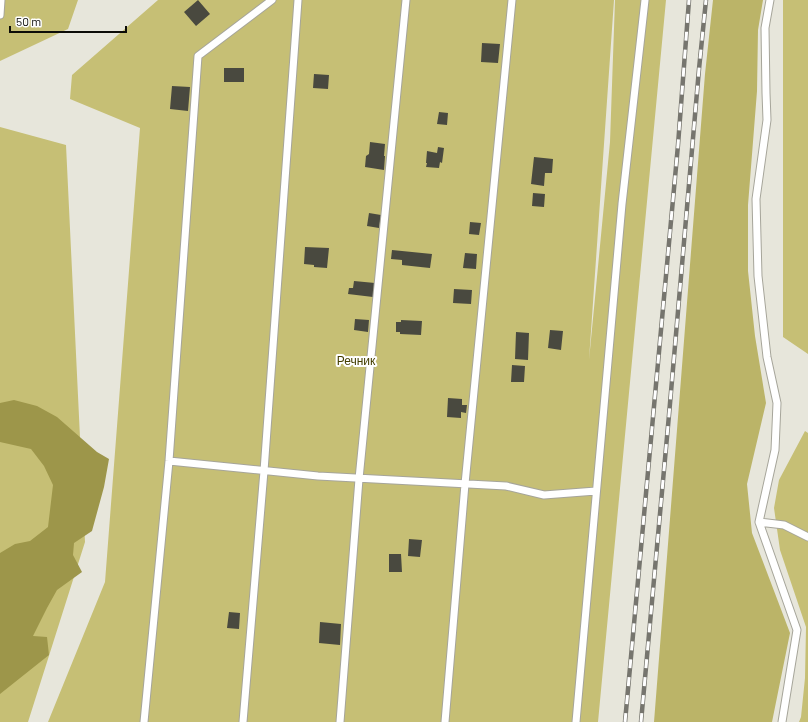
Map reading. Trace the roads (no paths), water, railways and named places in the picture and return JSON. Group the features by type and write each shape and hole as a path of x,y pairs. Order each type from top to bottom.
{"lane":[{"path":"0,15 1,0"},
{"path":"144,722 169,461 198,56 272,0"},
{"path":"243,722 264,471 298,0"},
{"path":"340,722 359,478 406,0"},
{"path":"445,722 465,484 512,0"},
{"path":"576,722 622,204 645,0"},
{"path":"770,0 765,28 767,120 756,199 758,276 766,357 777,403 775,450 760,522 796,630 782,722"},
{"path":"169,461 318,476 506,486 544,495 596,491"},
{"path":"760,522 784,525 808,537"}],"railway":[{"path":"625,722 678,145 689,0"},
{"path":"641,722 706,0"}],"park label":[{"name":"Речник","path":"356,360"}]}
